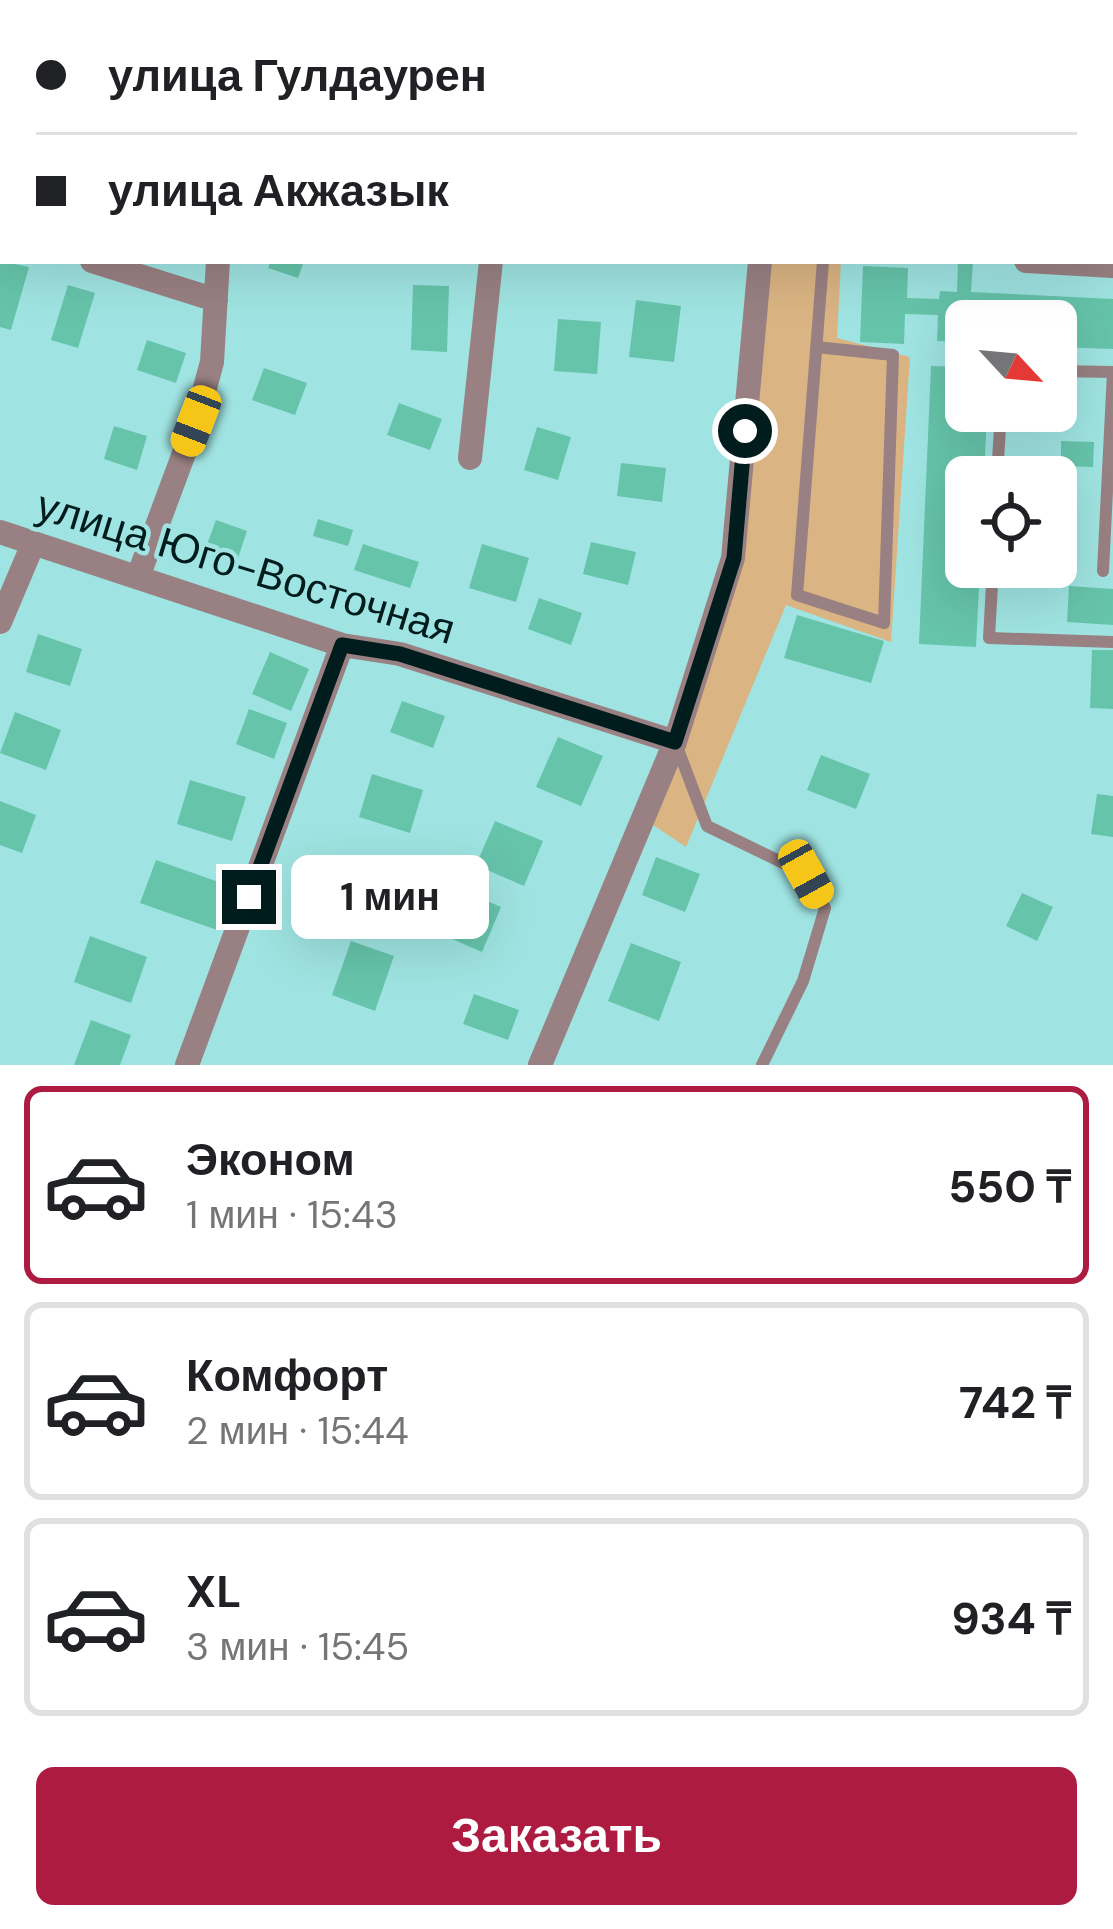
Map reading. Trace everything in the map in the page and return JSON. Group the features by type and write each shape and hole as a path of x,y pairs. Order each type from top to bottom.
{"street":[{"path":"102,264 216,300"},
{"path":"138,577 196,421 212,362 218,264"},
{"path":"470,458 491,264"},
{"path":"540,1065 675,742 734,558 760,264"},
{"path":"1078,264 1113,266"},
{"name":"улица Юго-Восточная","path":"0,532 342,645 400,654 675,742"},
{"path":"0,622 33,544"},
{"path":"187,1065 342,645"}],"lane":[{"path":"816,346 893,355 884,623 797,595 816,346 823,264"},
{"path":"1077,371 1113,372 1103,572"},
{"path":"991,588 989,638 1113,642"},
{"path":"675,742 707,826 806,874 826,908 803,981 762,1065"}],"shaded area":[{"path":"765,264 841,264 837,338 910,357 891,642 786,605 686,847 653,825 744,547"}],"building":[{"path":"0,264 29,267 11,330 0,327"},
{"path":"270,264 303,264 298,278 268,268"},
{"path":"958,264 973,264 971,292 1113,299 1113,349 1077,348 1077,300 945,300 945,341 937,341 938,315 905,314 904,344 860,342 863,266 908,268 907,298 939,299 940,291 957,292"},
{"path":"68,285 95,293 78,348 51,340"},
{"path":"413,285 449,286 447,352 411,350"},
{"path":"636,300 681,306 674,362 629,357"},
{"path":"558,319 601,322 597,374 554,371"},
{"path":"147,340 186,353 176,383 137,370"},
{"path":"931,366 945,366 945,432 986,432 985,456 945,456 945,588 979,588 976,647 919,644"},
{"path":"264,368 307,383 295,415 252,400"},
{"path":"399,403 442,419 430,450 387,435"},
{"path":"114,426 147,436 137,470 104,459"},
{"path":"537,427 571,437 558,480 524,470"},
{"path":"1061,441 1094,442 1093,467 1077,466 1077,456 1061,456"},
{"path":"621,463 666,468 662,502 617,496"},
{"path":"318,519 353,530 348,546 313,536"},
{"path":"216,520 247,531 237,561 205,550"},
{"path":"591,542 636,552 628,585 583,574"},
{"path":"363,544 419,562 410,588 354,570"},
{"path":"482,544 529,558 516,602 469,588"},
{"path":"1069,588 1113,589 1113,625 1067,622"},
{"path":"539,598 582,613 571,645 528,629"},
{"path":"797,615 884,641 871,683 784,658"},
{"path":"38,634 82,649 70,686 26,672"},
{"path":"1092,650 1113,650 1113,709 1090,708"},
{"path":"270,652 309,669 291,711 252,694"},
{"path":"402,701 445,716 433,748 390,732"},
{"path":"249,709 287,723 274,759 236,744"},
{"path":"15,712 61,730 46,770 0,753"},
{"path":"558,737 603,756 581,806 536,787"},
{"path":"821,755 870,774 856,809 807,790"},
{"path":"372,774 423,790 410,833 359,817"},
{"path":"190,780 246,797 232,841 177,824"},
{"path":"1097,794 1113,796 1113,837 1091,834"},
{"path":"0,801 36,815 22,853 0,845"},
{"path":"495,821 543,841 524,886 476,865"},
{"path":"656,857 700,874 685,912 642,895"},
{"path":"156,860 233,887 217,930 140,903"},
{"path":"453,886 501,907 482,952 434,931"},
{"path":"1022,893 1053,907 1037,941 1006,926"},
{"path":"90,936 147,957 131,1003 74,982"},
{"path":"351,941 394,956 375,1011 332,995"},
{"path":"631,943 681,962 659,1021 608,1001"},
{"path":"474,994 519,1010 508,1040 463,1024"},
{"path":"91,1020 131,1035 120,1065 74,1065"}],"route":[{"path":"249,897 342,645 400,654 675,742 734,558 745,431"}]}
